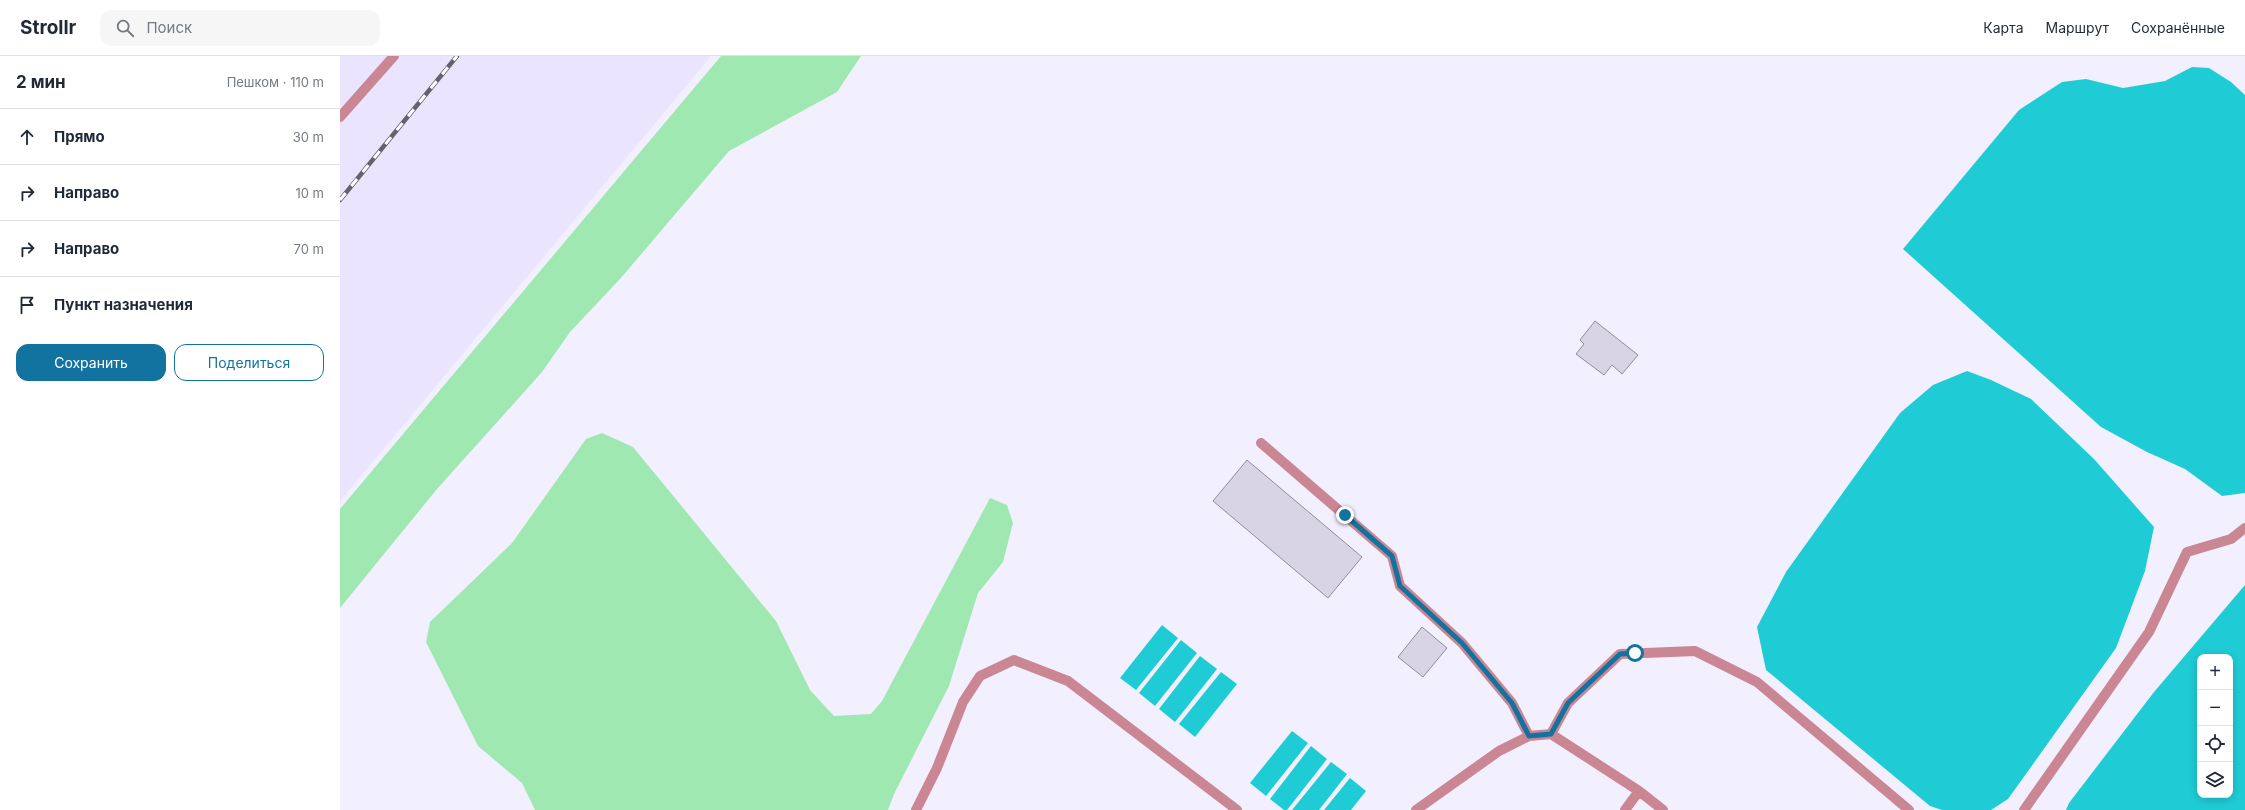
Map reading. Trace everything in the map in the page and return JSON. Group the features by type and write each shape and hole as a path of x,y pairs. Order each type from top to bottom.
{"lane":[{"path":"340,117 394,56"},
{"path":"1261,443 1392,556 1400,586 1462,643 1512,703 1529,736"},
{"path":"2024,810 2149,632 2187,552 2231,539 2245,528"},
{"path":"1551,734 1568,703 1620,654 1695,651 1757,682 1908,810"},
{"path":"916,810 937,768 963,702 980,676 1014,660 1068,681 1237,810"},
{"path":"1416,810 1499,751 1529,736 1551,734 1639,791 1663,810"},
{"path":"1625,810 1639,791"}],"shaded area":[{"path":"340,56 711,56 340,501"}],"green space":[{"path":"721,56 861,56 837,92 729,151 620,279 570,332 542,372 437,489 340,608 340,509"},
{"path":"602,433 633,447 776,621 810,690 834,716 871,714 882,701 990,498 1007,505 1013,523 1003,562 978,593 949,686 894,794 888,810 535,810 522,783 478,746 426,642 430,622 512,543 586,439"}],"water":[{"path":"2192,67 2209,68 2231,82 2245,95 2245,493 2222,496 2185,469 2147,452 2101,427 1903,249 2019,110 2062,82 2086,79 2123,88 2165,81"},
{"path":"1967,371 1991,380 2031,399 2094,459 2154,527 2145,571 2116,648 2008,799 1991,810 1942,810 1930,806 1766,670 1757,627 1786,572 1900,413 1933,385"},
{"path":"2245,585 2245,810 2066,810 2069,803 2154,692"},
{"path":"1162,625 1178,638 1136,690 1120,678"},
{"path":"1181,640 1197,653 1155,706 1139,693"},
{"path":"1200,656 1217,669 1175,722 1159,709"},
{"path":"1221,672 1237,684 1195,737 1179,724"},
{"path":"1292,731 1308,743 1266,796 1250,783"},
{"path":"1311,746 1327,759 1287,810 1284,810 1270,799"},
{"path":"1331,762 1347,774 1319,810 1292,810"},
{"path":"1350,778 1366,791 1351,810 1324,810"}],"building":[{"path":"1595,321 1638,355 1622,374 1612,365 1604,375 1576,354 1584,344 1580,340"},
{"path":"1247,460 1362,557 1328,598 1213,501"},
{"path":"1422,627 1447,648 1423,677 1398,657"}],"railway":[{"path":"340,200 457,56"}],"route":[{"path":"1345,515 1392,556 1400,586 1462,643 1512,703 1529,736 1551,734 1568,703 1620,654 1635,653"}]}
